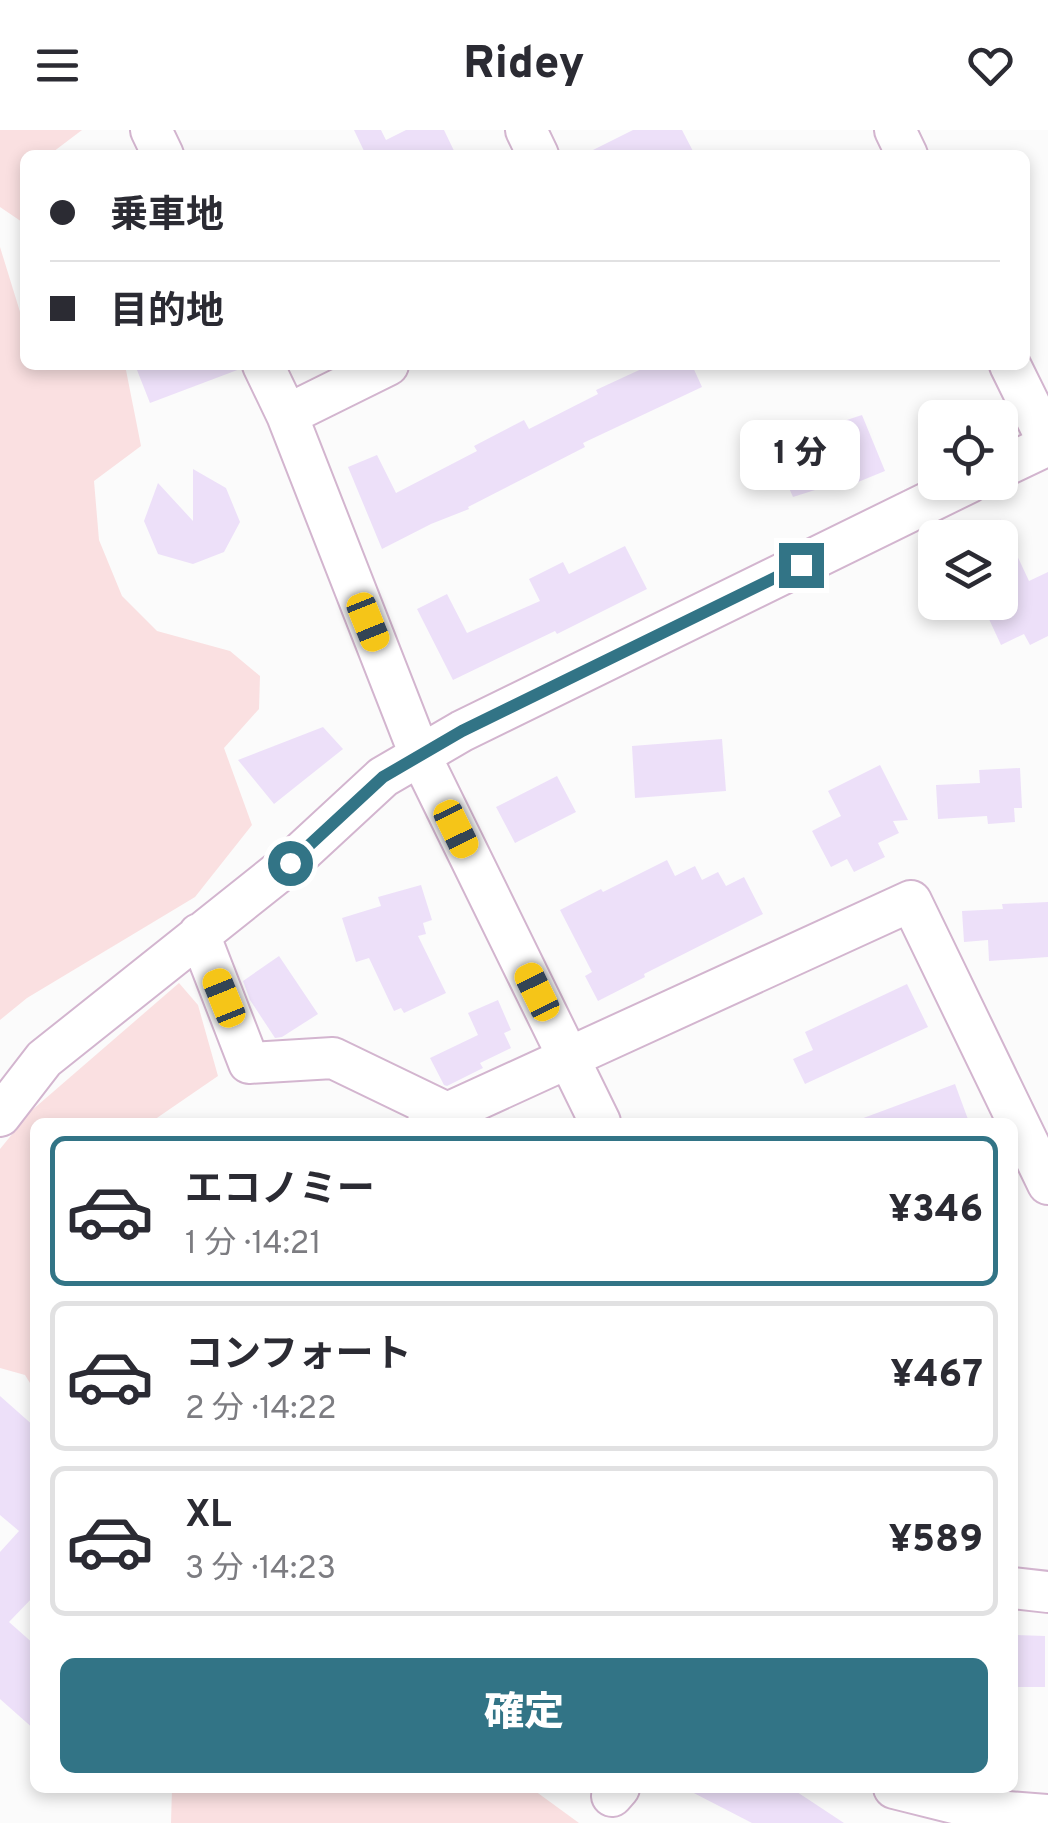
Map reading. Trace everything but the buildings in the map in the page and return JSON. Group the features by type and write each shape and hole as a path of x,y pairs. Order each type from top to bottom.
{"street":[{"path":"265,370 420,754 598,1118"},
{"path":"286,415 378,370"},
{"path":"1012,370 1048,443 1018,459"},
{"path":"0,1116 44,1058 290,863 383,777 462,731 933,500"},
{"path":"198,934 250,1063 333,1058 438,1118 910,901 1016,1118"},
{"path":"1018,1122 1048,1184"},
{"path":"1018,1589 1048,1592"},
{"path":"898,1801 1048,1815"}],"shaded area":[{"path":"0,130 82,130 56,150 20,150 20,221 0,207"},
{"path":"0,247 20,312 20,370 126,370 141,446 94,481 99,540 122,596 157,631 230,651 260,676 259,709 224,748 252,825 195,897 27,998 0,1020"},
{"path":"179,983 198,1005 218,1076 157,1118 30,1118 30,1383 25,1375 0,1368 0,1149 31,1111"},
{"path":"172,1793 538,1793 579,1823 171,1823"}],"route":[{"path":"290,863 383,777 420,754 801,565"}]}
